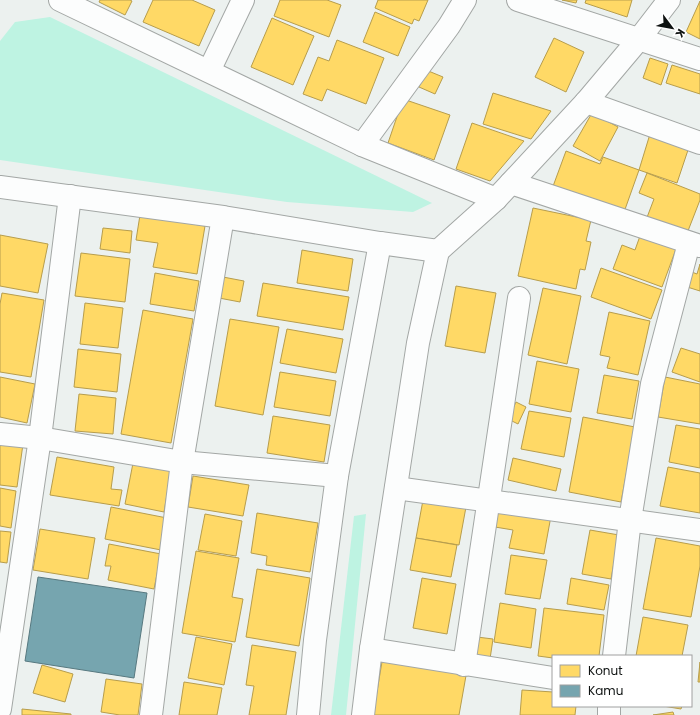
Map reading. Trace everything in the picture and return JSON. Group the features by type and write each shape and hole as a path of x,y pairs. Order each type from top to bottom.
{"street":[{"path":"60,0 362,145 496,199"},
{"path":"209,71 243,0"},
{"path":"362,145 449,26 465,0"},
{"path":"518,0 700,58"},
{"path":"363,715 371,649 418,343 438,251 496,199 586,102 669,0"},
{"path":"586,102 700,143"},
{"path":"511,183 694,245 652,384 630,520 614,655"},
{"path":"0,187 223,217 438,251"},
{"path":"0,709 40,438 70,196"},
{"path":"151,715 182,462 223,217"},
{"path":"308,715 315,640 337,476 380,243"},
{"path":"464,665 520,298"},
{"path":"0,434 40,438 182,462 337,476"},
{"path":"396,488 700,530"},
{"path":"371,649 552,678"}],"green space":[{"path":"50,17 432,203 413,212 287,202 0,160 0,41 15,22"},
{"path":"366,514 346,715 331,715 354,516"}],"building: Konut":[{"path":"100,0 132,1 125,15 99,2"},
{"path":"153,0 192,0 215,10 199,46 143,22"},
{"path":"280,0 327,0 341,5 329,37 274,16"},
{"path":"378,0 428,0 419,21 414,19 412,24 375,8"},
{"path":"562,0 577,0 576,3"},
{"path":"586,0 632,0 627,17 585,3"},
{"path":"700,1 700,39 686,32"},
{"path":"375,12 410,27 398,56 363,42"},
{"path":"272,18 314,36 293,85 251,67"},
{"path":"554,38 584,52 566,92 535,77"},
{"path":"337,40 384,58 366,104 327,89 322,101 303,94 318,57 329,61"},
{"path":"650,58 668,64 661,85 643,78"},
{"path":"672,65 700,74 700,94 666,83"},
{"path":"426,70 443,77 435,94 419,87"},
{"path":"493,93 551,111 531,139 483,124"},
{"path":"403,99 450,115 434,160 388,143"},
{"path":"592,113 618,127 600,161 573,146"},
{"path":"472,123 524,141 490,181 456,169"},
{"path":"650,134 689,147 677,183 639,170"},
{"path":"566,151 600,164 603,157 639,170 623,215 552,189"},
{"path":"647,173 700,194 700,200 686,236 646,220 654,199 639,193"},
{"path":"533,208 591,220 586,241 591,242 585,270 580,269 576,289 518,276"},
{"path":"140,215 205,226 197,274 153,267 158,243 136,240"},
{"path":"103,228 132,231 130,253 100,249"},
{"path":"0,235 48,244 38,293 0,286"},
{"path":"640,236 676,249 662,287 613,269 622,245 635,250"},
{"path":"302,250 353,259 348,291 297,283"},
{"path":"81,253 130,259 125,302 75,296"},
{"path":"700,264 700,291 684,286 689,271 697,274"},
{"path":"601,268 662,290 651,319 591,297"},
{"path":"155,273 199,281 194,311 150,304"},
{"path":"223,277 244,281 240,302 219,298"},
{"path":"263,283 349,297 343,330 257,316"},
{"path":"456,286 496,293 485,353 445,346"},
{"path":"543,288 581,296 567,364 528,355"},
{"path":"2,293 44,300 31,377 0,372 0,304"},
{"path":"85,303 123,308 118,348 80,344"},
{"path":"143,310 193,319 171,443 121,434"},
{"path":"609,312 650,321 638,375 607,368 610,357 600,355"},
{"path":"230,319 279,327 263,415 215,406"},
{"path":"287,329 343,339 336,373 280,363"},
{"path":"681,348 700,354 700,382 672,372"},
{"path":"78,349 121,354 117,392 74,387"},
{"path":"537,361 579,369 571,412 529,404"},
{"path":"280,372 336,381 330,416 274,407"},
{"path":"604,375 639,381 632,419 597,413"},
{"path":"0,377 35,384 27,423 0,417"},
{"path":"665,377 700,384 700,424 658,417"},
{"path":"79,394 116,398 113,434 75,431"},
{"path":"516,402 526,407 518,424 508,419"},
{"path":"529,411 571,418 564,457 521,449"},
{"path":"273,416 330,425 324,462 267,453"},
{"path":"583,417 635,427 621,502 569,492"},
{"path":"676,425 700,429 700,468 669,462"},
{"path":"0,440 23,444 17,487 0,485"},
{"path":"57,457 114,467 111,489 122,490 119,506 50,495"},
{"path":"134,458 172,465 164,512 125,504"},
{"path":"513,458 561,469 556,491 508,480"},
{"path":"668,467 700,473 700,513 660,506"},
{"path":"193,476 249,485 243,516 188,507"},
{"path":"0,488 16,491 11,528 0,526"},
{"path":"423,500 466,507 459,545 416,538"},
{"path":"111,507 167,518 161,550 105,539"},
{"path":"498,507 551,516 544,554 509,548 513,530 495,527"},
{"path":"257,513 318,523 310,572 266,565 267,556 251,553"},
{"path":"205,514 242,521 236,556 198,550"},
{"path":"40,529 95,538 88,579 33,570"},
{"path":"590,530 619,535 611,579 582,574"},
{"path":"0,531 11,532 7,563 0,562"},
{"path":"416,538 457,545 451,577 410,570"},
{"path":"656,538 700,546 700,566 691,617 643,609"},
{"path":"109,544 161,554 154,589 108,580 111,566 105,566"},
{"path":"196,551 239,558 232,597 243,599 235,642 182,633"},
{"path":"511,555 547,560 540,599 505,594"},
{"path":"257,569 310,578 299,646 246,637"},
{"path":"422,578 456,584 447,634 413,628"},
{"path":"571,578 609,585 604,610 567,604"},
{"path":"500,603 536,609 531,648 494,642"},
{"path":"544,608 604,615 599,655 552,655 552,658 538,656"},
{"path":"643,617 688,625 682,655 636,655"},
{"path":"196,637 232,644 224,685 188,678"},
{"path":"477,637 493,639 490,659 474,656"},
{"path":"252,645 296,652 286,715 249,715 254,686 246,685"},
{"path":"383,656 467,670 459,715 373,715"},
{"path":"700,662 700,682 698,682"},
{"path":"42,665 73,674 65,702 33,693"},
{"path":"106,679 142,684 138,715 120,715 101,712"},
{"path":"184,682 222,688 217,715 179,715"},
{"path":"522,690 552,692 552,707 576,707 575,715 520,715"},
{"path":"669,707 682,707 681,709"},
{"path":"22,709 71,714 71,715 22,715"},
{"path":"673,712 674,715 653,715"}],"building: Kamu":[{"path":"38,577 147,593 134,678 25,661"}]}
